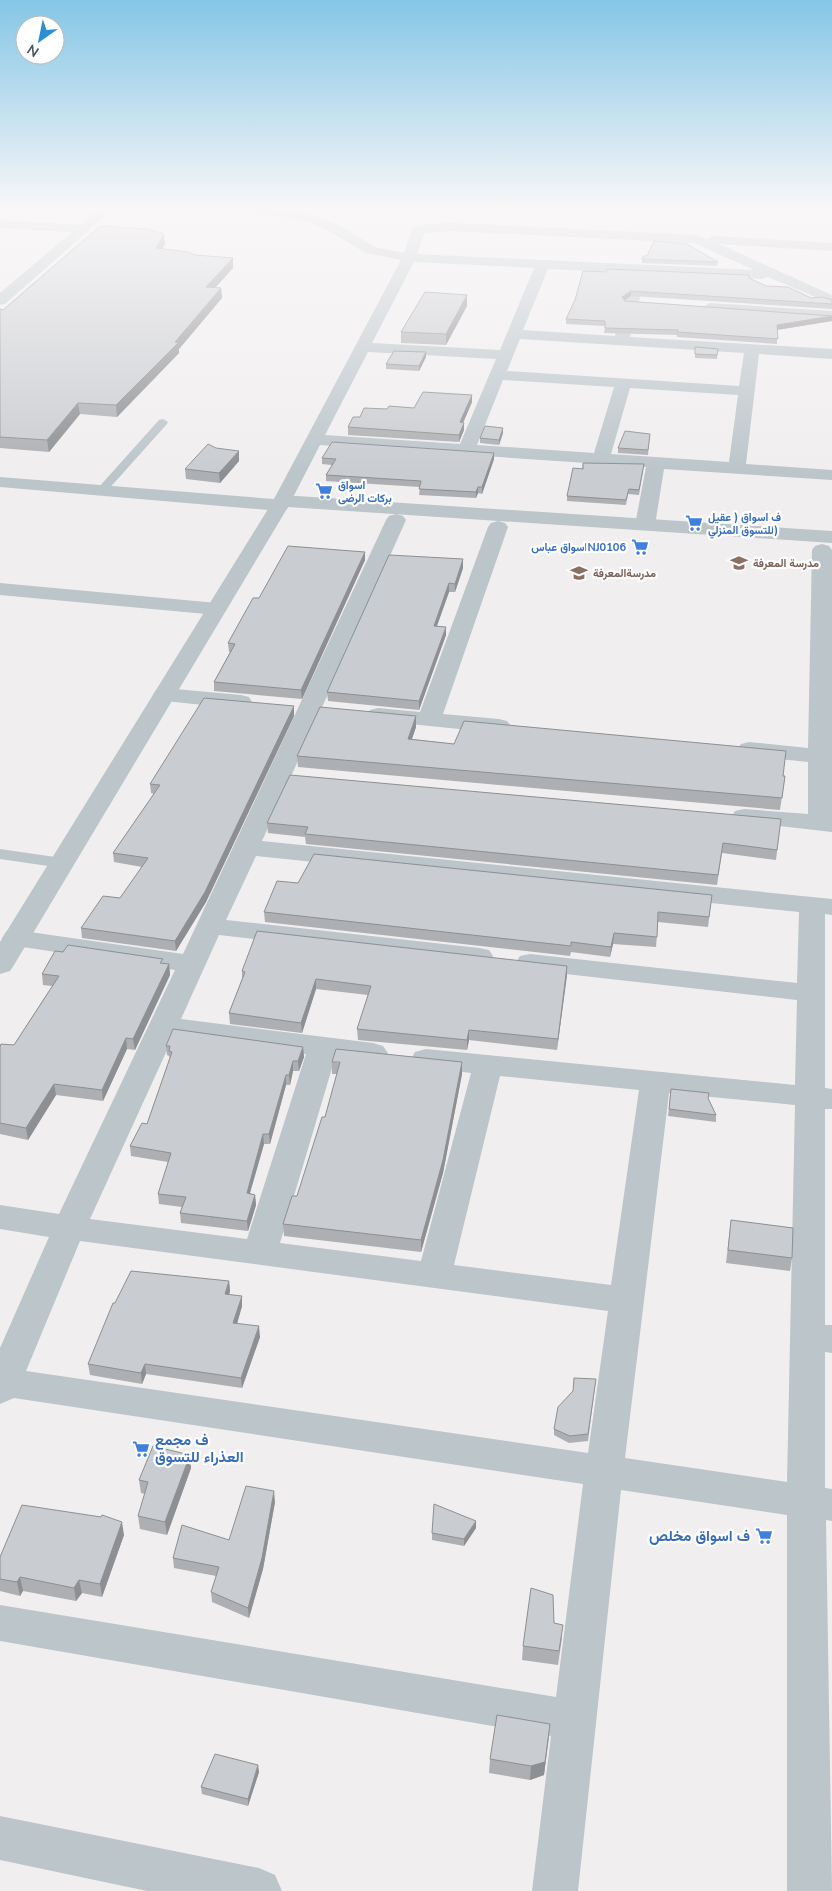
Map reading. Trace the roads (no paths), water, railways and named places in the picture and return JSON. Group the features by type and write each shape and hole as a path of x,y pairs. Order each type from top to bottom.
{"street":[{"path":"0,965 279,506 389,296"},
{"path":"466,450 529,296"},
{"path":"622,340 633,296"},
{"path":"631,302 650,304"},
{"path":"698,307 832,315"},
{"path":"514,334 832,354"},
{"path":"363,347 506,355"},
{"path":"737,468 752,349"},
{"path":"496,375 747,391"},
{"path":"601,459 623,383"},
{"path":"314,439 832,475"},
{"path":"645,524 656,463"},
{"path":"1,484 102,490 279,506 396,520 829,546"},
{"path":"279,506 645,524 829,546"},
{"path":"396,520 311,709 291,776 247,847 69,1228 1,1385 819,1503"},
{"path":"429,720 498,527"},
{"path":"723,814 827,824 820,756 829,546"},
{"path":"0,589 217,609"},
{"path":"164,695 262,704"},
{"path":"360,714 517,728"},
{"path":"732,748 820,756"},
{"path":"247,847 822,906 811,993 821,1098 820,1753 810,1891"},
{"path":"210,926 811,993"},
{"path":"16,938 192,964"},
{"path":"163,1026 322,1048 655,1083 821,1098"},
{"path":"260,1252 322,1048"},
{"path":"434,1276 488,1066"},
{"path":"555,1891 604,1472 655,1083"},
{"path":"0,1217 69,1228 627,1300"},
{"path":"0,1623 575,1720"},
{"path":"0,1838 259,1891"}],"lane":[{"path":"102,490 162,422"},
{"path":"0,854 62,862"}],"place":[{"name":"اسواق بركات الرضى","path":"324,491"},
{"name":"ف اسواق ( عقيل للتسوق المنزلي)","path":"694,523"},
{"name":"اسواق عباسNJ0106","path":"640,547"},
{"name":"مدرسة المعرفة","path":"739,563"},
{"name":"مدرسةالمعرفة","path":"579,573"},
{"name":"ف مجمع العذراء للتسوق","path":"141,1449"},
{"name":"ف اسواق مخلص","path":"764,1536"}]}
